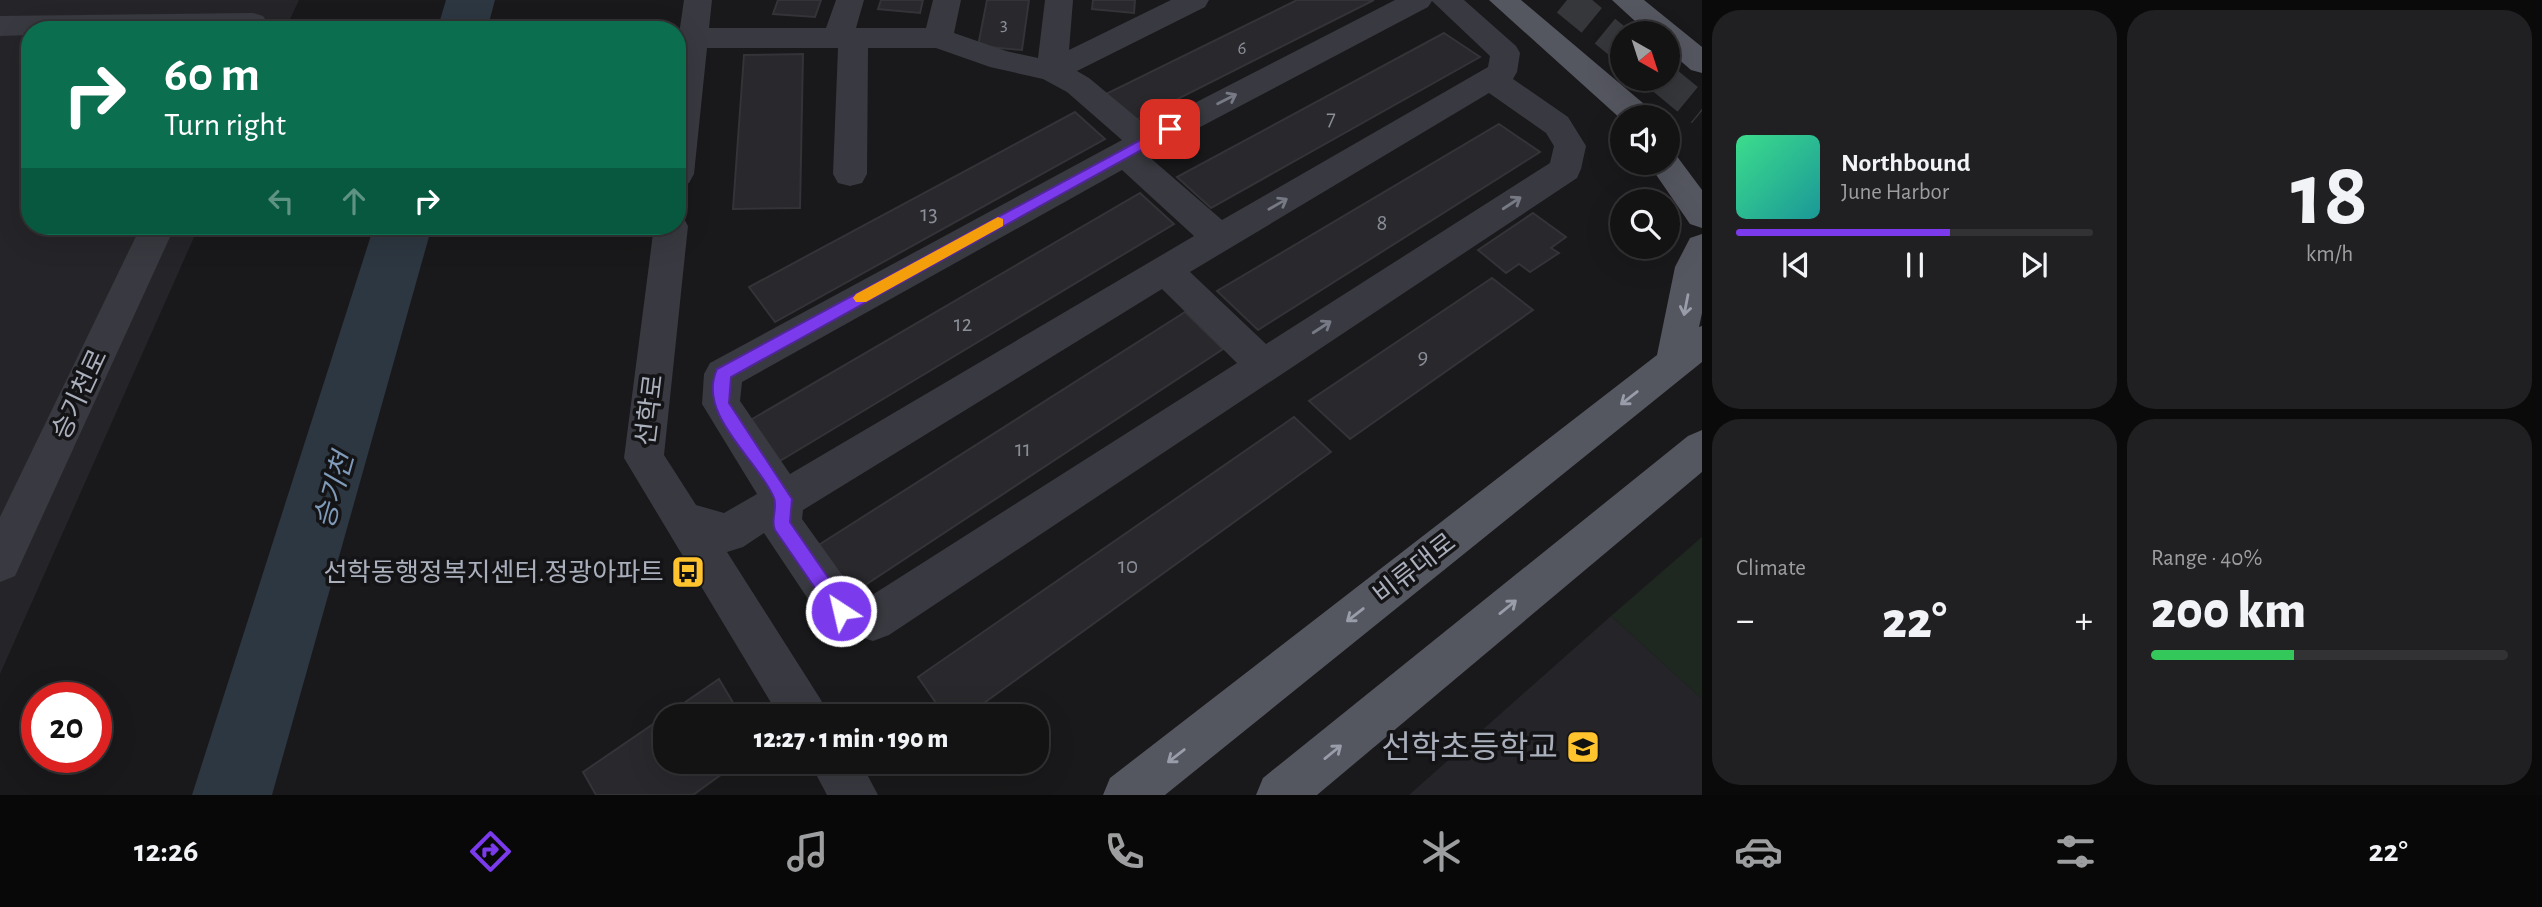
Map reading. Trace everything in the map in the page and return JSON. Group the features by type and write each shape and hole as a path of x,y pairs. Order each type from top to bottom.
{"main road":[{"path":"1503,0 1625,105"},
{"path":"1626,0 1651,21"},
{"path":"1680,41 1702,54"},
{"path":"1680,45 1702,63"},
{"path":"1577,63 1591,88 1610,106"},
{"path":"1680,152 1702,171"},
{"path":"1673,175 1702,215"},
{"path":"1688,351 1693,267 1702,248"},
{"name":"비류대로","path":"1127,795 1688,351"},
{"path":"1280,795 1702,449"}],"street":[{"path":"686,98 698,0"},
{"path":"850,0 846,38 850,174"},
{"path":"938,38 947,0"},
{"path":"1052,71 1059,0"},
{"path":"1052,71 1195,0"},
{"path":"1418,0 1135,148 723,374 721,404 783,499 781,524 841,611 873,620 1565,169 1570,146 1557,125 1496,76"},
{"path":"685,521 728,533 1165,270 1496,76 1504,53 1446,0"},
{"path":"160,21 256,18"},
{"path":"0,26 21,25"},
{"path":"693,38 938,38 1001,60 1052,71 1078,85 1219,238"},
{"name":"승기천로","path":"0,562 154,235"},
{"name":"선학로","path":"670,235 644,458 798,704"},
{"path":"1165,270 1265,365"},
{"path":"841,774 854,795"}],"shaded area":[{"path":"0,0 299,0 289,21 21,21 21,235 195,235 0,674"},
{"path":"1702,537 1702,699 1611,616"},
{"name":"선학초등학교","path":"1611,616 1702,699 1702,795 1409,795"}],"water":[{"path":"446,0 495,0 489,21 440,21"},
{"name":"승기천","path":"371,235 429,235 272,795 192,795"}],"building":[{"path":"778,0 821,0 815,17 773,14"},
{"path":"881,0 923,0 920,13 878,9"},
{"path":"987,0 1029,0 1022,50 978,46"},
{"path":"1093,0 1135,0 1134,13 1092,9"},
{"path":"1297,0 1374,0 1136,120 1106,94"},
{"path":"1444,33 1480,57 1211,208 1177,177"},
{"path":"803,54 800,208 733,209 744,55"},
{"path":"1075,112 1105,139 775,322 749,287"},
{"path":"1499,124 1540,152 1258,330 1217,291"},
{"path":"1140,193 1174,224 775,464 747,422"},
{"path":"1533,213 1566,237 1551,248 1559,253 1530,272 1519,264 1506,273 1478,250"},
{"path":"1492,278 1533,310 1350,439 1309,401"},
{"path":"1185,312 1223,349 850,595 817,546"},
{"path":"1294,417 1331,452 983,704 937,704 918,677"},
{"path":"719,679 734,704 683,704"},
{"path":"653,724 653,774 722,774 693,795 596,795 583,772"}],"tunnel":[{"path":"1567,0 1610,35"},
{"path":"1678,91 1702,111"}],"slow traffic":[{"path":"861,298 998,222"}],"place":[{"name":"선학동행정복지센터.정광아파트","path":"688,572"},
{"name":"선학초등학교","path":"1583,747"}],"route":[{"path":"841,611 781,524 783,499 721,404 723,374 1170,129"}]}
